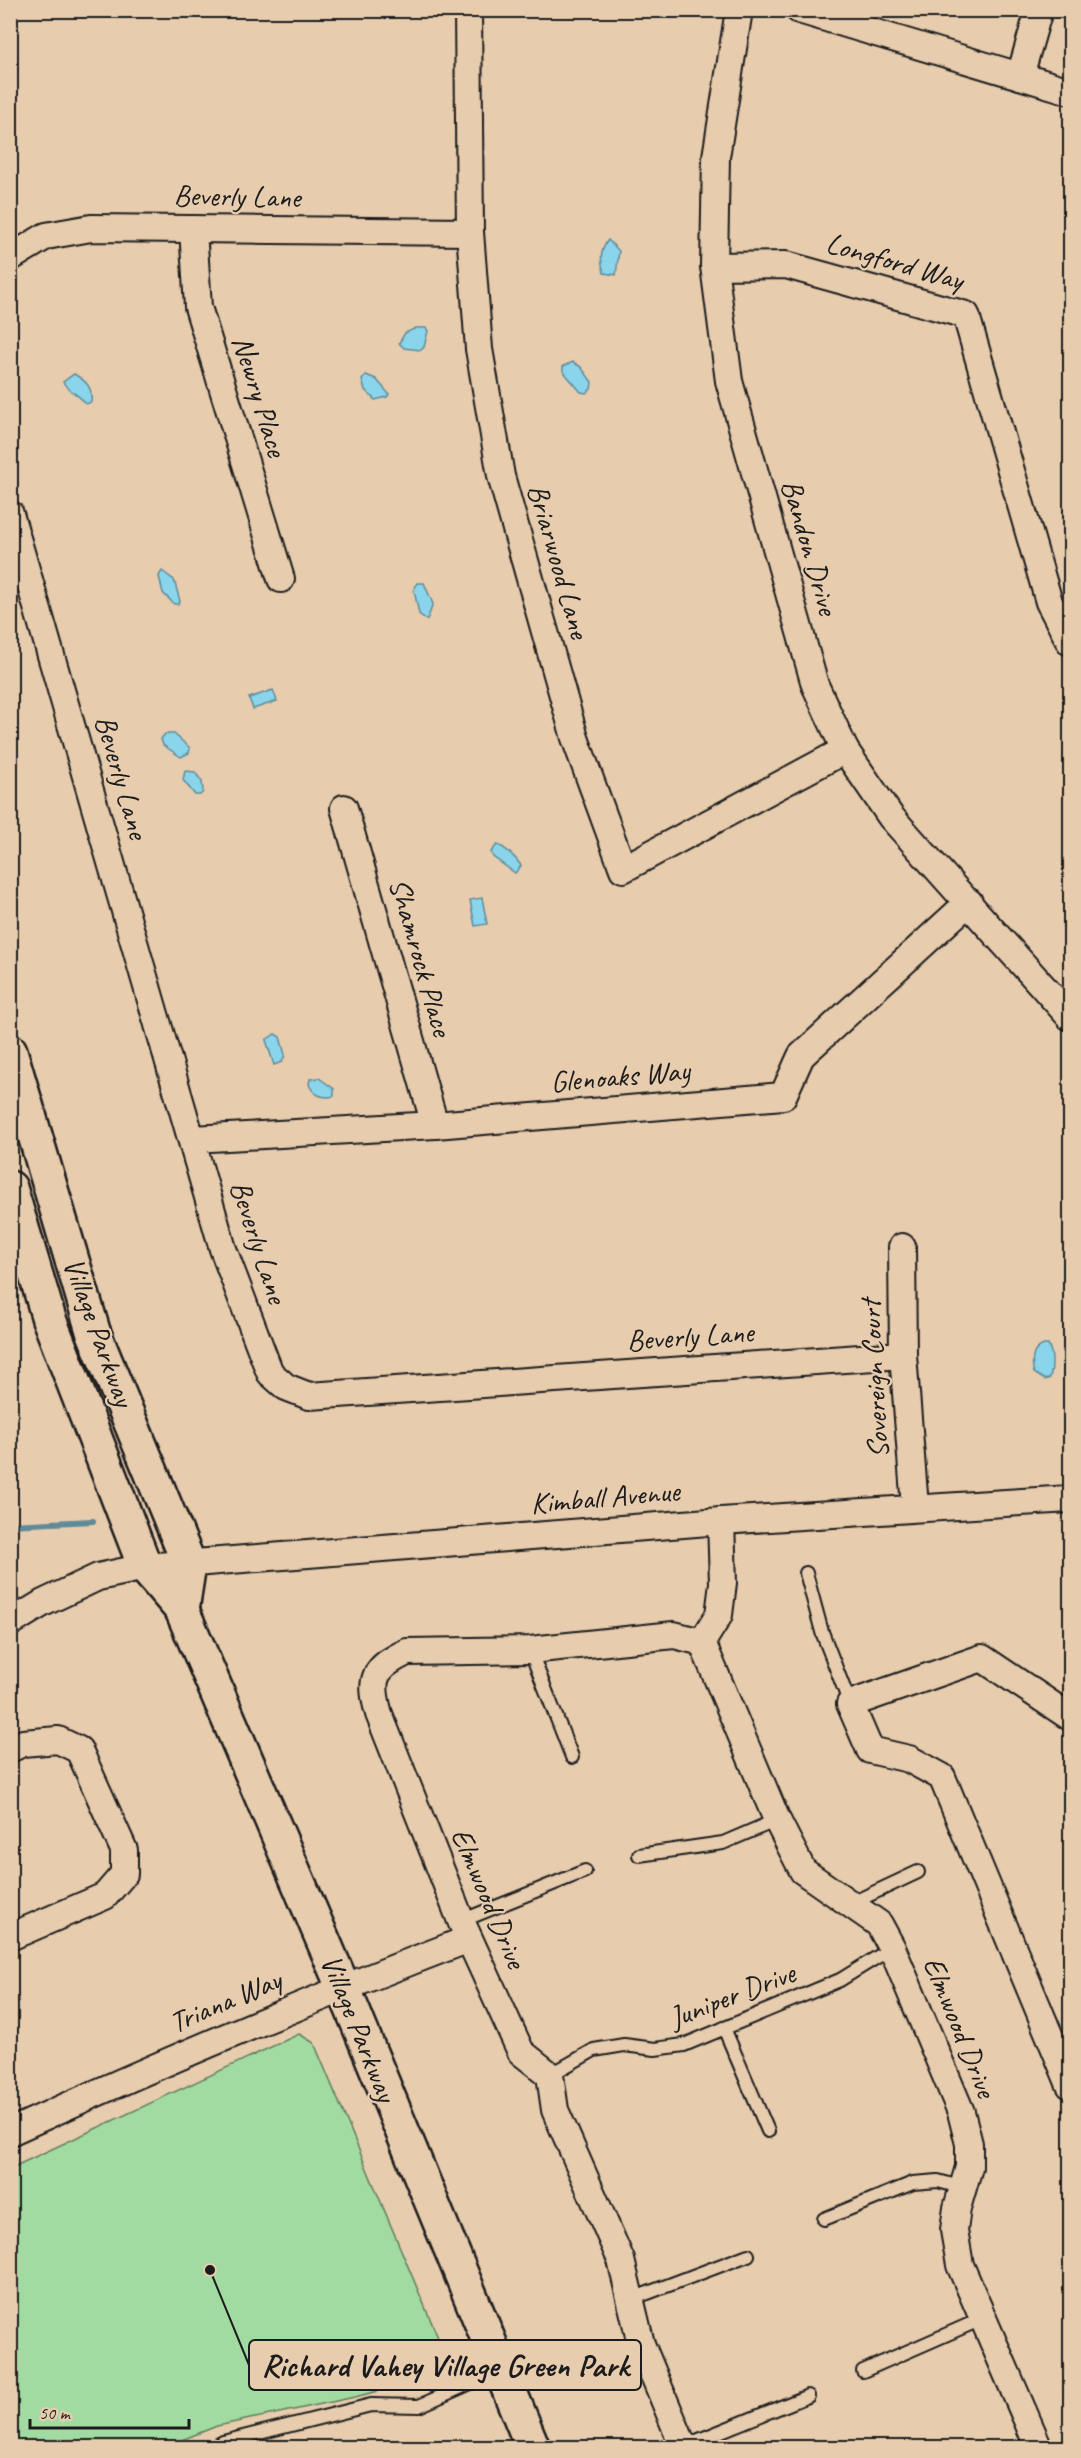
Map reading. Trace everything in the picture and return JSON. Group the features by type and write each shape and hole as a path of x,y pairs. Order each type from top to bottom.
{"street":[{"name":"Briarwood Lane","path":"468,10 470,232 479,349 501,476 575,738 623,869 845,750"},
{"name":"Bandon Drive","path":"740,10 716,157 714,266 729,381 815,685 845,750 891,817 1071,1017"},
{"path":"799,10 1071,91"},
{"path":"1020,76 1039,10"},
{"name":"Beverly Lane","path":"10,258 46,236 91,228 470,232"},
{"name":"Newry Place","path":"193,229 198,307 281,579"},
{"name":"Longford Way","path":"714,266 786,265 966,315 1048,602 1071,642"},
{"name":"Beverly Lane","path":"10,514 193,1139 223,1250 270,1373 286,1387 309,1396 903,1355"},
{"name":"Shamrock Place","path":"344,808 435,1125"},
{"name":"Glenoaks Way","path":"193,1139 435,1125 783,1096 801,1056 969,902"},
{"name":"Village Parkway","path":"10,1051 93,1330 189,1564"},
{"name":"Village Parkway","path":"10,1188 49,1319 145,1567 182,1610 343,1987 533,2448"},
{"name":"Sovereign Court","path":"902,1247 903,1355 915,1507"},
{"name":"Kimball Avenue","path":"10,1623 43,1603 98,1577 145,1567 721,1521 915,1507 1071,1499"},
{"path":"702,1642 719,1615 723,1583 721,1521"},
{"path":"182,1610 189,1564"},
{"name":"Elmwood Drive","path":"550,2075 521,2052 465,1930 379,1714 372,1691 375,1675 389,1660 407,1652 530,1650 674,1635 702,1642 777,1820 803,1871 879,1924 892,1948 961,2112 969,2144 969,2167 957,2208 954,2230 960,2265 1040,2448"},
{"path":"1071,1717 982,1658 850,1704 870,1750 909,1759 942,1777 1071,2085"},
{"path":"10,1749 23,1743 58,1740 79,1750 124,1850 124,1874 105,1896 10,1937"},
{"name":"Triana Way","path":"10,2132 343,1987 465,1930"},
{"path":"550,2075 555,2110 621,2260 641,2344 684,2447"}],"lane":[{"path":"806,1573 822,1632 850,1704"},
{"path":"530,1650 572,1757"},
{"path":"639,1855 723,1843 777,1820"},
{"path":"465,1930 585,1871"},
{"path":"852,1904 918,1872"},
{"name":"Juniper Drive","path":"550,2075 594,2050 624,2045 655,2049 684,2045 840,1980 892,1948"},
{"path":"724,2028 768,2131"},
{"path":"824,2219 913,2183 938,2181 964,2188"},
{"path":"632,2300 748,2255"},
{"path":"863,2371 984,2318"},
{"path":"212,2448 223,2442 370,2405 419,2406 500,2370"},
{"path":"684,2447 808,2396"}],"green space":[{"path":"299,2034 314,2043 452,2371 355,2397 217,2426 164,2447 11,2447 11,2168"}],"water":[{"path":"608,240 619,251 616,275 604,273 601,260"},
{"path":"416,328 426,328 428,331 424,347 421,350 404,348 399,343 405,333"},
{"path":"573,362 581,367 592,382 591,389 586,393 581,392 563,371 563,366"},
{"path":"74,374 88,385 91,402 86,404 63,382"},
{"path":"366,375 376,379 389,394 387,397 375,400 365,390 362,380"},
{"path":"162,571 174,580 180,601 178,604 174,604 163,593 159,576"},
{"path":"417,583 424,583 433,604 427,620 419,614 414,590"},
{"path":"273,690 277,701 253,709 249,698"},
{"path":"165,734 174,734 190,748 189,753 181,757 163,745 161,739"},
{"path":"185,771 195,772 202,782 203,792 200,795 195,795 183,780"},
{"path":"497,845 514,857 521,866 515,873 493,857 491,852"},
{"path":"482,898 487,924 475,926 470,900"},
{"path":"275,1034 280,1037 285,1055 282,1062 274,1065 266,1040"},
{"path":"319,1078 334,1089 334,1096 322,1096 313,1091 309,1084 310,1079"},
{"path":"1044,1345 1048,1345 1052,1361 1050,1378 1045,1380 1034,1373 1033,1364 1035,1352"}],"waterway":[{"path":"10,1525 93,1521"}],"place":[{"name":"Richard Vahey Village Green Park","path":"210,2270"}]}
